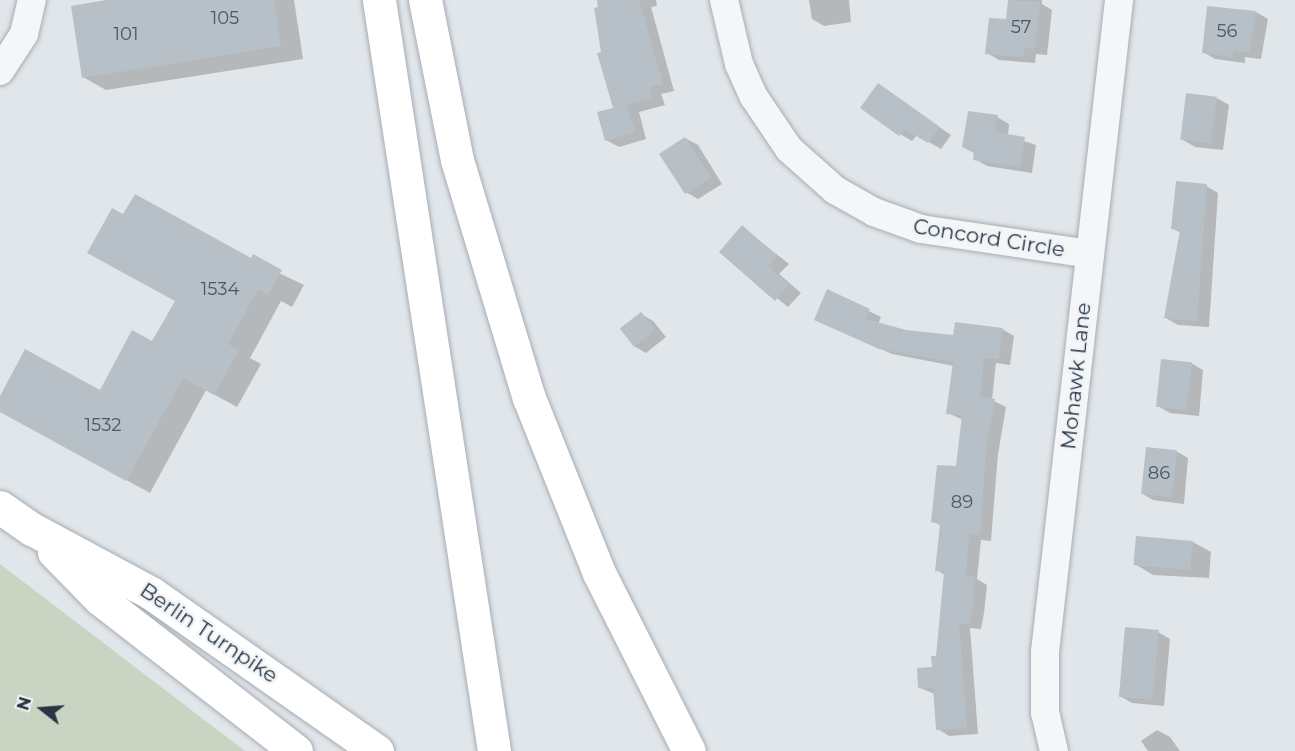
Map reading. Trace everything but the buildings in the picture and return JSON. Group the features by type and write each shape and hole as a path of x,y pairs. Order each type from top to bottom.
{"main road":[{"path":"379,0 494,751"},
{"path":"425,0 457,160 529,398 599,573 689,751"},
{"name":"Berlin Turnpike","path":"0,507 32,529 151,593 377,751"},
{"name":"Berlin Turnpike","path":"32,529 100,599 296,751"}],"street":[{"path":"0,71 24,33 32,0"},
{"name":"Concord Circle","path":"724,0 739,64 754,97 789,149 835,190 874,212 921,229 1090,254"},
{"name":"Mohawk Lane","path":"1054,751 1046,713 1044,662 1119,0"}],"green space":[{"path":"0,564 245,751 0,751"}]}
